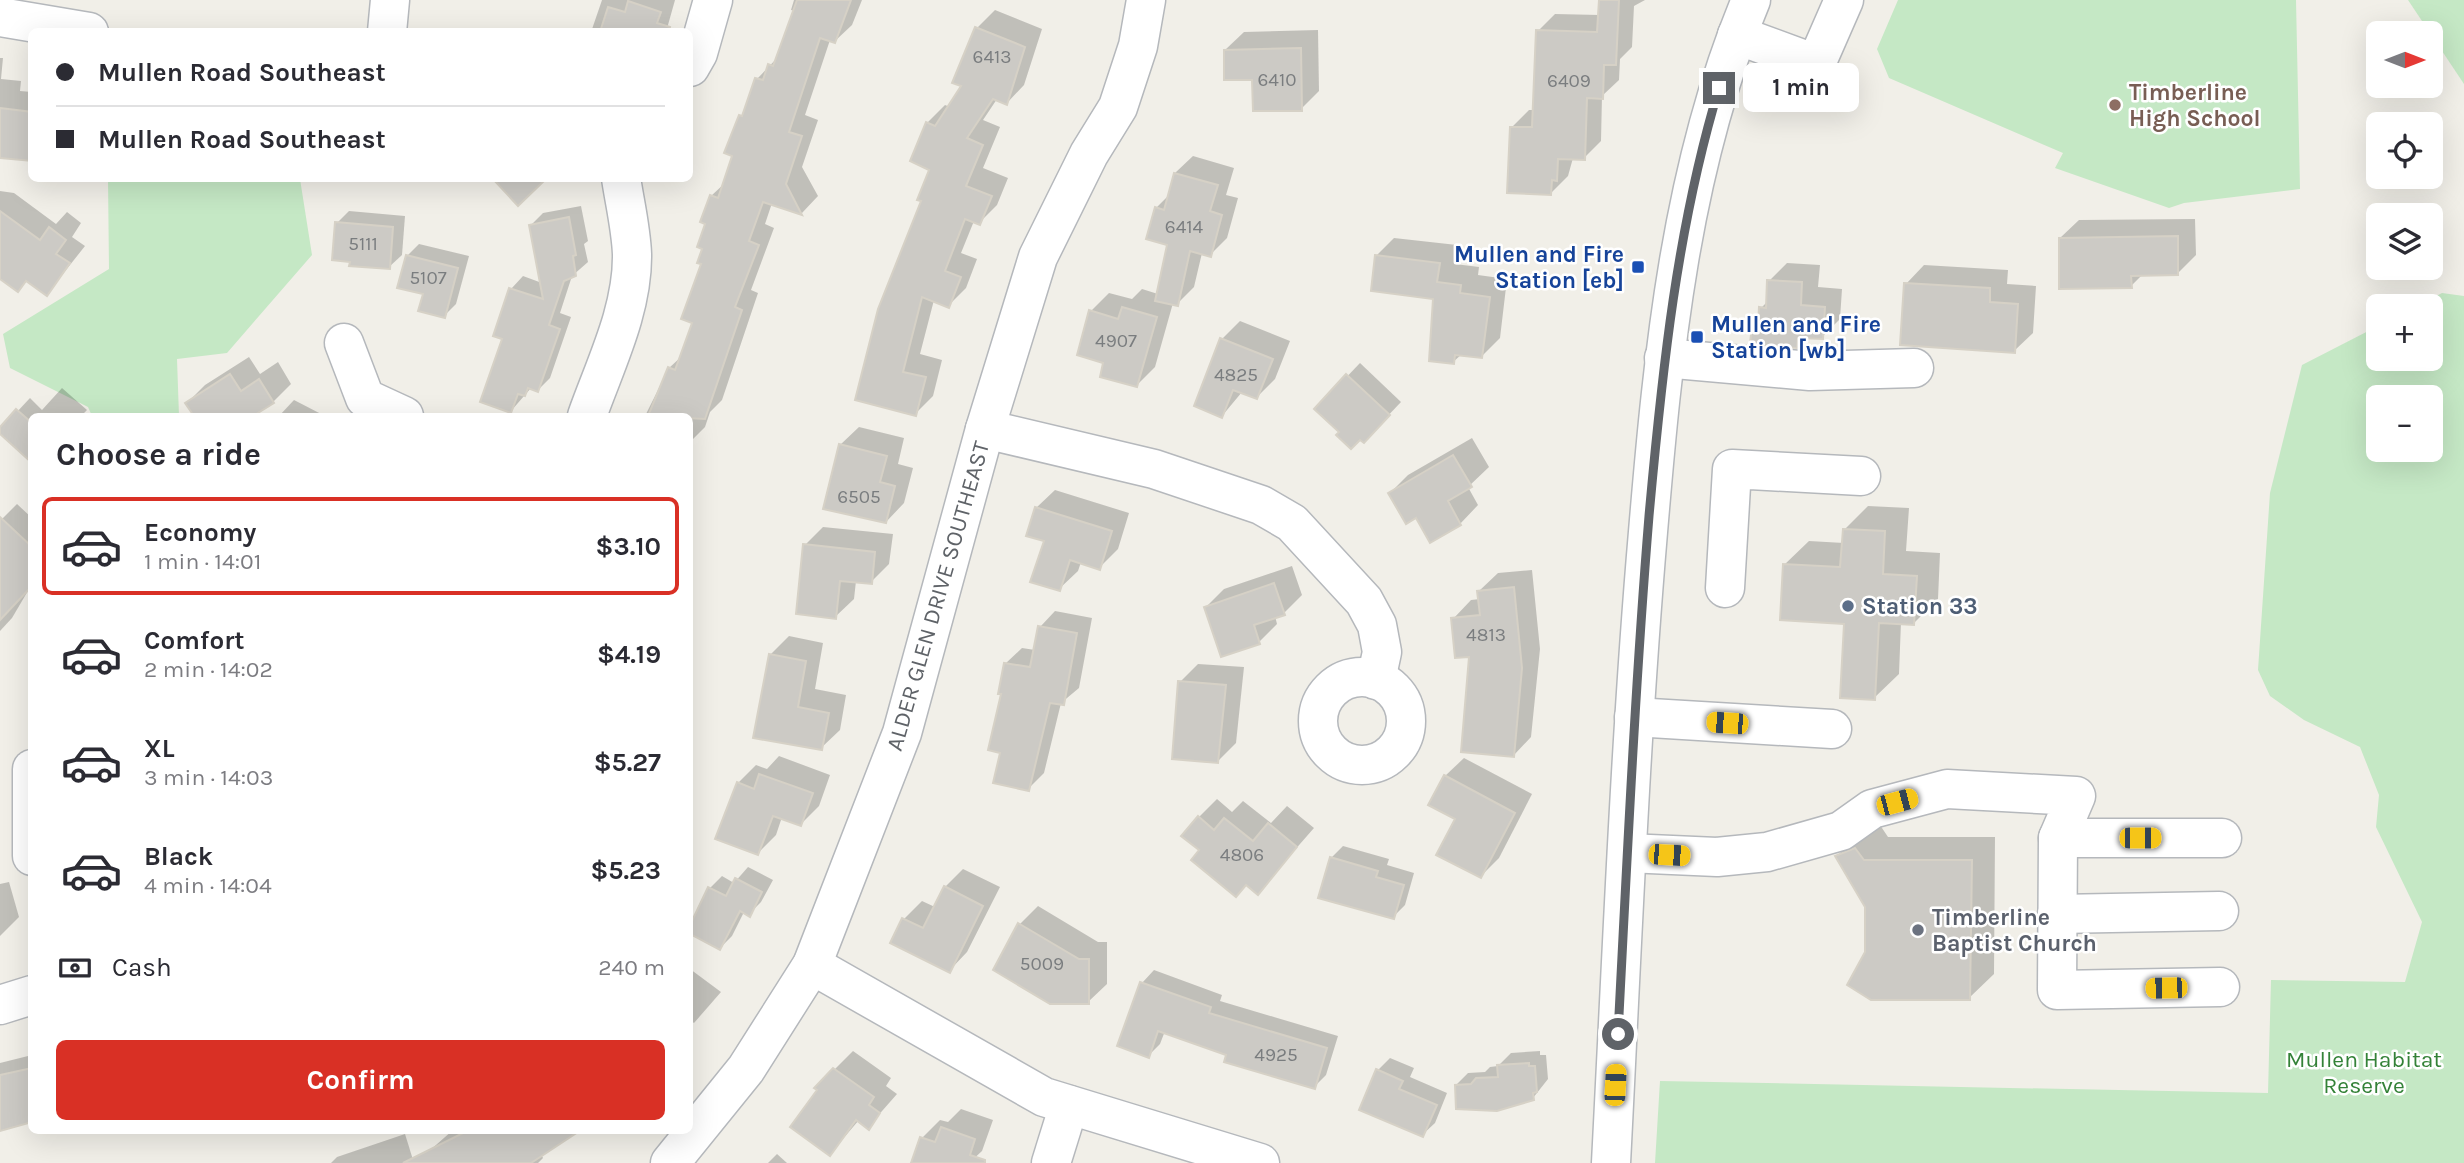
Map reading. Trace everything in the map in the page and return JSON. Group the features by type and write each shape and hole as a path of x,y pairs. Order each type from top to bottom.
{"street":[{"path":"387,28 390,0"},
{"path":"693,62 713,0"},
{"name":"ALDER GLEN DRIVE SOUTHEAST","path":"670,1163 746,1069 812,965 902,733 985,429 1038,257 1089,154 1118,107 1138,47 1146,0"},
{"path":"1611,1163 1634,717 1664,358 1682,246 1712,112 1751,0"},
{"path":"1737,35 1816,64 1844,0"},
{"path":"0,17 65,28"},
{"path":"588,413 627,295 632,257 622,182"},
{"path":"344,343 365,398 398,413"},
{"path":"1664,358 1810,371 1914,368"},
{"path":"985,429 1154,469 1261,505 1292,523 1364,601 1377,625 1382,652 1376,680"},
{"path":"1725,588 1732,469 1861,476"},
{"path":"1634,717 1832,729"},
{"path":"1628,853 1717,857 1767,852 1841,831 1872,809 1947,789 2076,796 2058,838 2057,990 2220,987"},
{"path":"2058,838 2222,838"},
{"path":"2057,914 2219,911"},
{"path":"812,965 1044,1097 1260,1163"},
{"path":"0,1005 28,996"},
{"path":"1051,1163 1069,1105"}],"green space":[{"path":"1898,0 2296,0 2300,189 2184,203 2169,208 2055,168 2063,153 1889,78 1877,49"},
{"path":"2408,0 2464,0 2464,84 2443,52 2443,21 2422,21"},
{"path":"108,182 300,182 312,255 227,353 177,359 179,413 91,413 88,407 10,368 3,334 109,269"},
{"name":"Mullen Habitat Reserve","path":"2442,293 2464,296 2464,1163 1655,1163 1660,1081 2268,1093 2271,980 2405,982 2422,922 2376,827 2379,795 2360,747 2304,720 2270,696 2258,670 2270,493 2302,365 2366,332 2366,371 2443,371 2443,294 2440,294"}],"building":[{"path":"797,0 851,0 835,43 820,38 789,132 802,136 786,184 802,215 763,202 749,241 759,245 735,307 742,310 705,419 693,418 693,413 649,413 668,367 675,370 692,323 681,319 701,264 697,263 702,249 697,247 705,224 700,222 710,195 718,198 732,156 724,153 739,115 742,116 755,78 763,80 768,64 773,66"},
{"path":"1599,0 1619,0 1616,65 1604,65 1603,99 1587,98 1585,160 1558,159 1557,181 1552,180 1551,195 1507,193 1510,127 1532,127 1536,30 1597,32"},
{"path":"628,1 661,12 657,23 670,28 601,28 608,7 625,12"},
{"path":"975,27 1025,47 1007,105 993,99 967,138 983,145 966,186 992,196 980,225 965,219 945,271 961,277 949,308 922,297 903,372 926,377 916,416 855,400 878,309 921,201 917,200 929,170 910,161 926,122 935,126 961,86 952,83"},
{"path":"1301,48 1302,111 1253,111 1252,80 1224,80 1224,50"},
{"path":"0,108 28,112 28,161 0,158"},
{"path":"1174,173 1218,185 1210,211 1222,215 1211,257 1190,251 1178,306 1155,301 1167,245 1146,239 1155,207 1164,210"},
{"path":"496,182 543,182 518,206"},
{"path":"0,211 40,240 49,227 66,240 56,254 70,263 47,296 26,281 18,292 0,279"},
{"path":"569,217 576,255 573,256 576,276 564,281 549,325 560,329 538,392 528,388 525,396 518,394 511,413 480,402 502,339 493,336 509,288 543,299 529,225"},
{"path":"335,222 393,227 390,269 349,266 350,262 332,260"},
{"path":"2178,236 2178,275 2131,276 2132,288 2059,289 2059,238"},
{"path":"406,255 458,268 445,318 418,311 423,294 397,288"},
{"path":"1375,255 1440,263 1437,282 1461,285 1460,293 1490,297 1482,358 1455,355 1454,364 1429,361 1433,299 1371,291"},
{"path":"1767,280 1802,282 1801,305 1825,307 1823,339 1798,338 1797,348 1750,344 1752,325 1758,325 1759,307 1766,308"},
{"path":"1904,283 1990,288 1990,302 2018,304 2015,353 1900,345"},
{"path":"1122,307 1157,317 1137,387 1100,377 1103,363 1077,355 1089,310 1118,319"},
{"path":"1220,338 1273,359 1257,399 1233,390 1222,418 1194,406"},
{"path":"230,374 241,391 259,379 274,403 258,413 192,413 185,403"},
{"path":"1346,374 1390,415 1364,443 1360,440 1351,449 1336,435 1339,432 1314,409"},
{"path":"16,409 28,420 28,459 0,434 0,427"},
{"path":"839,444 887,456 880,482 895,486 886,523 823,509"},
{"path":"1453,455 1472,487 1448,501 1461,525 1430,543 1416,518 1406,524 1388,493"},
{"path":"1035,507 1112,531 1100,570 1070,560 1060,591 1030,582 1044,541 1026,536"},
{"path":"0,517 28,543 28,590 0,620"},
{"name":"Station 33","path":"1843,529 1885,531 1883,574 1917,576 1914,625 1879,623 1875,700 1840,698 1844,624 1780,620 1783,564 1840,567"},
{"path":"803,544 875,552 872,584 840,581 836,619 796,614"},
{"path":"1274,583 1285,615 1254,625 1260,644 1221,657 1204,607"},
{"path":"1514,587 1522,668 1514,757 1461,752 1469,657 1455,658 1451,618 1480,615 1477,591"},
{"path":"1038,626 1077,633 1064,705 1050,703 1029,791 993,783 1000,753 988,750 1001,694 998,694 1004,663 1030,667"},
{"path":"769,654 806,661 798,707 829,713 822,750 753,738"},
{"path":"1178,681 1226,685 1218,763 1172,759"},
{"path":"759,774 813,793 801,826 773,816 758,855 715,839 737,782 754,789"},
{"path":"1444,775 1515,813 1481,878 1436,855 1455,819 1428,805"},
{"path":"1198,816 1214,830 1224,818 1253,841 1268,823 1297,847 1258,895 1246,885 1236,897 1191,860 1199,850 1181,836"},
{"name":"Timberline Baptist Church","path":"1855,848 1864,860 1972,860 1970,1000 1871,1000 1847,985 1865,952 1865,907 1835,856"},
{"path":"1330,857 1378,871 1376,877 1404,885 1394,919 1318,898"},
{"path":"735,878 762,892 750,917 740,911 720,950 693,936 693,919 708,887 726,896"},
{"path":"944,886 983,906 950,973 890,943 902,918 923,928"},
{"path":"1018,923 1079,959 1089,959 1089,1004 1050,1004 993,970"},
{"path":"1140,982 1211,1007 1209,1013 1327,1048 1315,1089 1224,1062 1226,1055 1158,1031 1149,1058 1117,1046"},
{"path":"1529,1063 1529,1066 1535,1066 1537,1092 1533,1093 1534,1100 1497,1111 1456,1109 1455,1085 1471,1084 1476,1078 1498,1077 1497,1065"},
{"path":"833,1068 874,1097 869,1105 880,1113 869,1130 856,1120 830,1156 790,1127 817,1090 814,1088"},
{"path":"28,1069 28,1123 0,1131 0,1075"},
{"path":"1376,1069 1403,1081 1399,1089 1437,1105 1423,1137 1359,1110"},
{"path":"941,1127 975,1139 970,1155 985,1160 985,1163 911,1163 920,1137 935,1142"},
{"path":"461,1134 575,1134 531,1163 403,1163"}],"place":[{"name":"Timberline High School","path":"2115,105"},
{"name":"Mullen and Fire Station [eb]","path":"1638,267"},
{"name":"Mullen and Fire Station [wb]","path":"1697,337"},
{"name":"Station 33","path":"1848,606"},
{"name":"Timberline Baptist Church","path":"1918,930"}],"route":[{"path":"1618,1034 1638,660 1658,411 1682,246 1719,88"}]}
